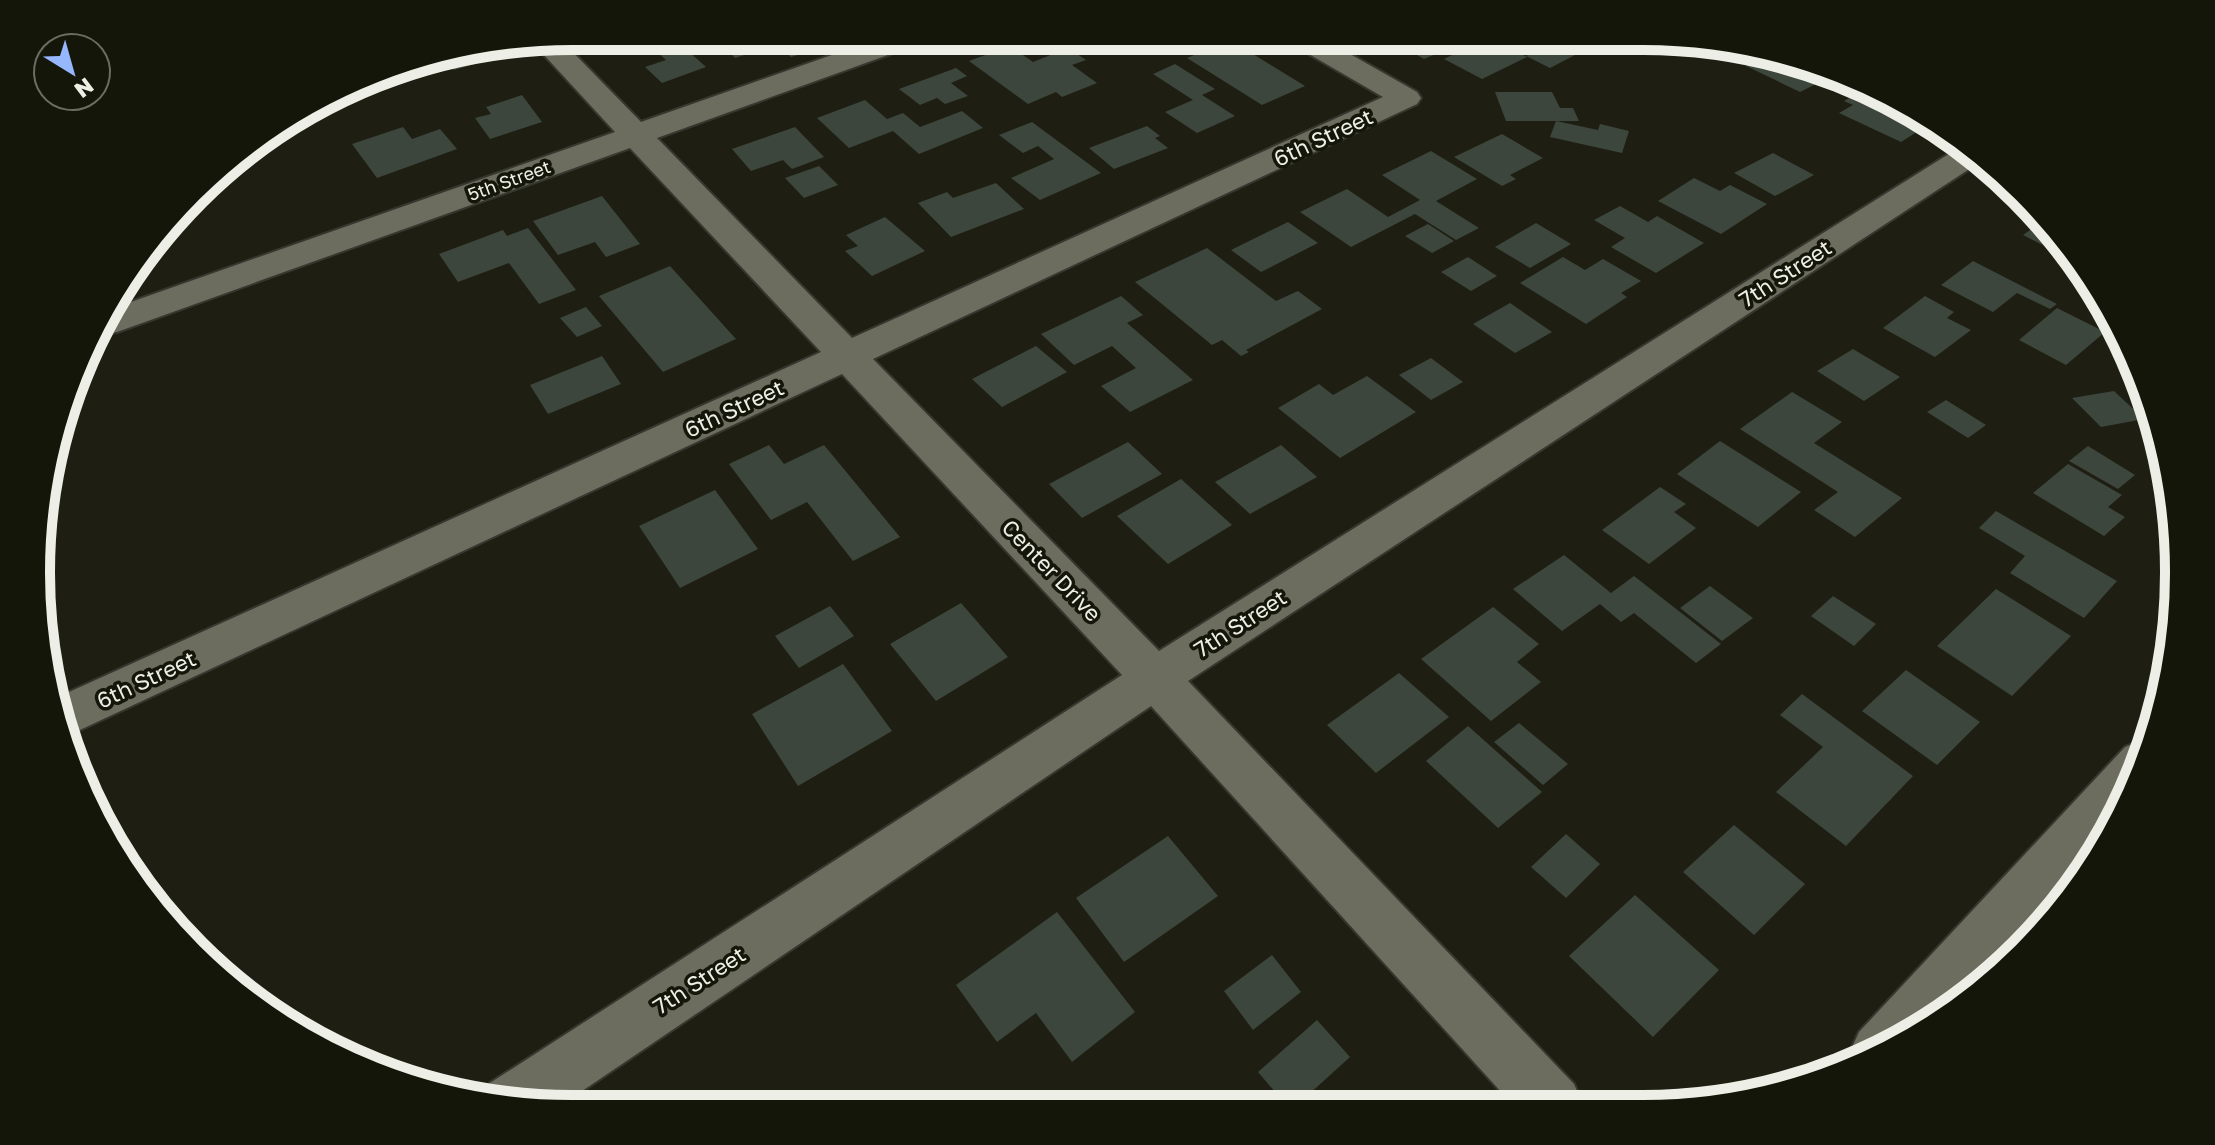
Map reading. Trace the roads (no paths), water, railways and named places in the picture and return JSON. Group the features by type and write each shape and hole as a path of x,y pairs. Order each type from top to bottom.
{"street":[{"name":"Center Drive","path":"555,50 1155,678 1544,1095"},
{"name":"5th Street","path":"115,320 875,50"},
{"name":"6th Street","path":"70,714 1406,98 1323,50"},
{"name":"7th Street","path":"528,1093 1155,678 1963,159"},
{"path":"1903,1026 2118,789"}]}
